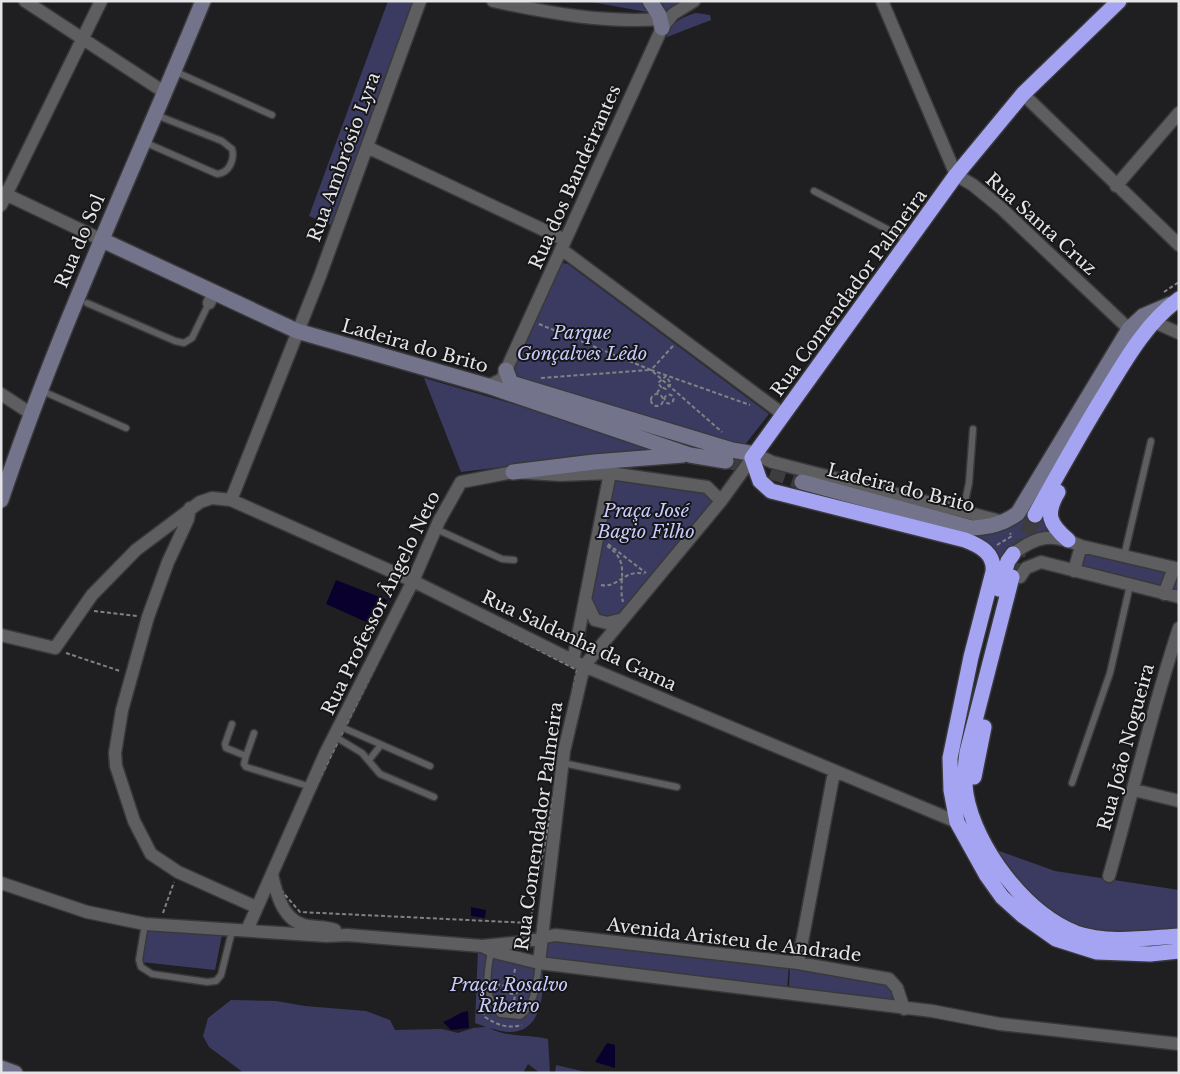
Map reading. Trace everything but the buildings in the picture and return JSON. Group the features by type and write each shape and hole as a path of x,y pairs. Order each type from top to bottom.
{"highway":[{"name":"Rua Comendador Palmeira","path":"753,456 956,175 1023,94 1119,1"},
{"path":"1035,515 1120,368 1154,322 1176,301"},
{"path":"1074,543 1055,528 1050,517 1051,508 1114,397 1120,368"},
{"path":"753,456 760,481 771,491 965,540 986,551 992,558 994,572 971,657 950,758 951,790 957,822 987,876 1002,897 1022,916 1056,939 1096,952 1150,954 1179,951"},
{"path":"971,657 984,639 1003,574 1008,561 1014,554"},
{"path":"1016,577 973,783 980,819 1007,877 1026,900 1041,913 1076,932 1093,937 1127,939 1179,936"}],"main road":[{"name":"Rua do Sol","path":"1,500 30,413 81,301 102,240 203,1"},
{"path":"650,1 661,24"},
{"name":"Ladeira do Brito","path":"102,240 211,298 488,386 504,380 690,455 726,462"},
{"path":"1129,329 1144,316 1176,301"},
{"name":"Ladeira do Brito","path":"802,482 972,528 1007,525 1018,513 1129,329"},
{"name":"Ladeira do Brito","path":"504,380 753,456"},
{"path":"513,472 594,462 690,455"},
{"path":"1,1068 15,1073"}],"street":[{"path":"26,1 164,92"},
{"path":"101,1 3,197 102,240"},
{"name":"Rua Ambrósio Lyra","path":"231,500 299,327 420,1"},
{"path":"493,1 537,11 596,19 661,24"},
{"name":"Rua dos Bandeirantes","path":"504,380 528,320 661,24 694,1"},
{"name":"Rua Santa Cruz","path":"882,1 956,175 973,185 1001,208 1129,329"},
{"path":"1023,94 1179,245"},
{"path":"1116,186 1179,113"},
{"path":"367,147 563,245 683,340 784,415"},
{"path":"1154,322 1179,333"},
{"path":"1,394 30,413"},
{"path":"753,456 963,511 1007,525"},
{"name":"Rua Comendador Palmeira","path":"578,664 627,614 653,580 721,501 753,456"},
{"name":"Rua Professor Ângelo Neto","path":"247,930 311,787 413,581 436,529 461,482 513,472 560,475 610,473 707,487 721,501"},
{"name":"Rua Comendador Palmeira","path":"539,963 540,936 563,762 576,692 585,600 610,473"},
{"name":"Rua Saldanha da Gama","path":"52,649 58,645 92,595 136,550 200,502 212,498 231,500 413,581 578,664 957,822"},
{"path":"190,508 188,519 168,562 148,617 122,710 115,753 116,766 124,796 145,846 158,861 256,907"},
{"path":"1014,554 1029,542 1047,537 1176,569 1164,594"},
{"path":"1074,543 1074,571"},
{"path":"1016,577 1026,568 1041,562 1179,597"},
{"path":"585,600 595,620 607,623 627,614"},
{"name":"Rua João Nogueira","path":"1109,876 1134,790 1159,687 1179,628"},
{"path":"1,635 52,649"},
{"path":"798,963 834,772"},
{"path":"1134,790 1179,801"},
{"path":"272,875 276,892 290,916 300,924 332,929 347,935"},
{"path":"1,883 87,912 145,924 232,931 247,930 327,936 347,935 486,948 539,963 932,1011 1000,1024 1179,1044"},
{"path":"284,933 290,916"},
{"name":"Avenida Aristeu de Andrade","path":"486,948 523,942 540,936 555,935 798,963 889,979 897,988 904,1009"}],"lane":[{"path":"174,71 272,115"},
{"path":"143,141 217,174 226,171 232,162 232,149 222,141 154,114"},
{"path":"814,191 909,241"},
{"path":"81,301 175,341 184,342 192,338 211,298"},
{"path":"40,389 126,428"},
{"path":"963,511 969,483 973,429"},
{"path":"1124,556 1151,441"},
{"path":"436,529 502,559 514,560"},
{"path":"1072,783 1110,673 1130,585"},
{"path":"232,724 225,744 226,748 246,756"},
{"path":"254,733 244,764 246,767 311,787"},
{"path":"339,733 381,745 430,766"},
{"path":"339,733 362,753 380,774 434,797"},
{"path":"369,760 381,745"},
{"path":"563,762 677,787"},
{"path":"145,924 139,960 141,967 152,974 207,982 216,981 222,975 232,931"},
{"path":"486,948 486,983 489,1000 500,1014 511,1017 520,1016 527,1010 534,991 539,963"}],"path":[{"path":"528,320 666,376 753,406"},
{"path":"539,378 651,370 674,344 683,340"},
{"path":"651,370 728,438"},
{"path":"666,376 670,381 669,386 664,390 658,383 666,376"},
{"path":"661,387 658,393 650,398 651,404 660,406 664,403 663,399"},
{"path":"658,393 663,399 669,405 673,400 673,396 671,394 663,399"},
{"path":"986,551 1012,536 1007,525"},
{"path":"627,614 622,599 621,586 624,576 622,566 614,550 597,542 599,537 653,580"},
{"path":"590,575 596,583 602,586 610,585 624,576 636,572 653,580"},
{"path":"415,586 577,670 530,923 300,912 279,888 274,871 339,733 415,586"},
{"path":"82,610 148,617"},
{"path":"52,649 120,671"},
{"path":"159,925 178,872"},
{"path":"513,979 520,985 520,992 515,995 510,994 506,986 513,979"}],"green space":[{"path":"388,1 414,1 331,225 309,216"},
{"path":"586,1 676,1 692,4 669,16"},
{"path":"696,13 710,15 711,20 667,37 673,24 682,18"},
{"name":"Parque Gonçalves Lêdo","path":"558,262 568,264 769,414 744,446 510,381 504,370"},
{"path":"424,378 661,447 461,472"},
{"name":"Praça José Bagio Filho","path":"612,474 709,489 716,500 628,611 614,617 597,617 591,602"},
{"path":"1031,510 1045,516 1055,535 999,566 973,535 1000,532"},
{"path":"1087,543 1179,566 1179,591 1078,566"},
{"path":"988,847 1055,871 1179,890 1179,935 1076,933 1041,913"},
{"path":"145,929 222,935 215,970 141,962"},
{"path":"546,931 789,963 787,990 542,962"},
{"name":"Praça Rosalvo Ribeiro","path":"478,950 542,967 542,998 535,1018 528,1026 520,1030 504,1032 489,1028 511,1035 548,1039 550,1073 540,1073 528,1064 523,1073 244,1073 209,1047 203,1036 208,1018 231,1000 276,1001 305,1006 366,1011 390,1020 395,1030 442,1029 458,1033 473,1028 486,1027 475,1023"},
{"path":"790,963 880,977 894,987 902,1007 789,990"},
{"path":"556,1065 590,1073 555,1073"}],"shaded area":[{"path":"336,580 387,600 375,626 326,604"},
{"path":"471,907 486,910 485,918 471,916"},
{"path":"513,980 518,982 520,987 518,992 513,994 508,992 506,987 508,982"},
{"path":"468,1011 469,1028 451,1030 443,1022 462,1013"},
{"path":"607,1043 615,1045 615,1068 595,1062"}],"tunnel":[{"path":"726,461 766,470 802,482"},
{"path":"1012,577 1017,556 1035,515"}]}
